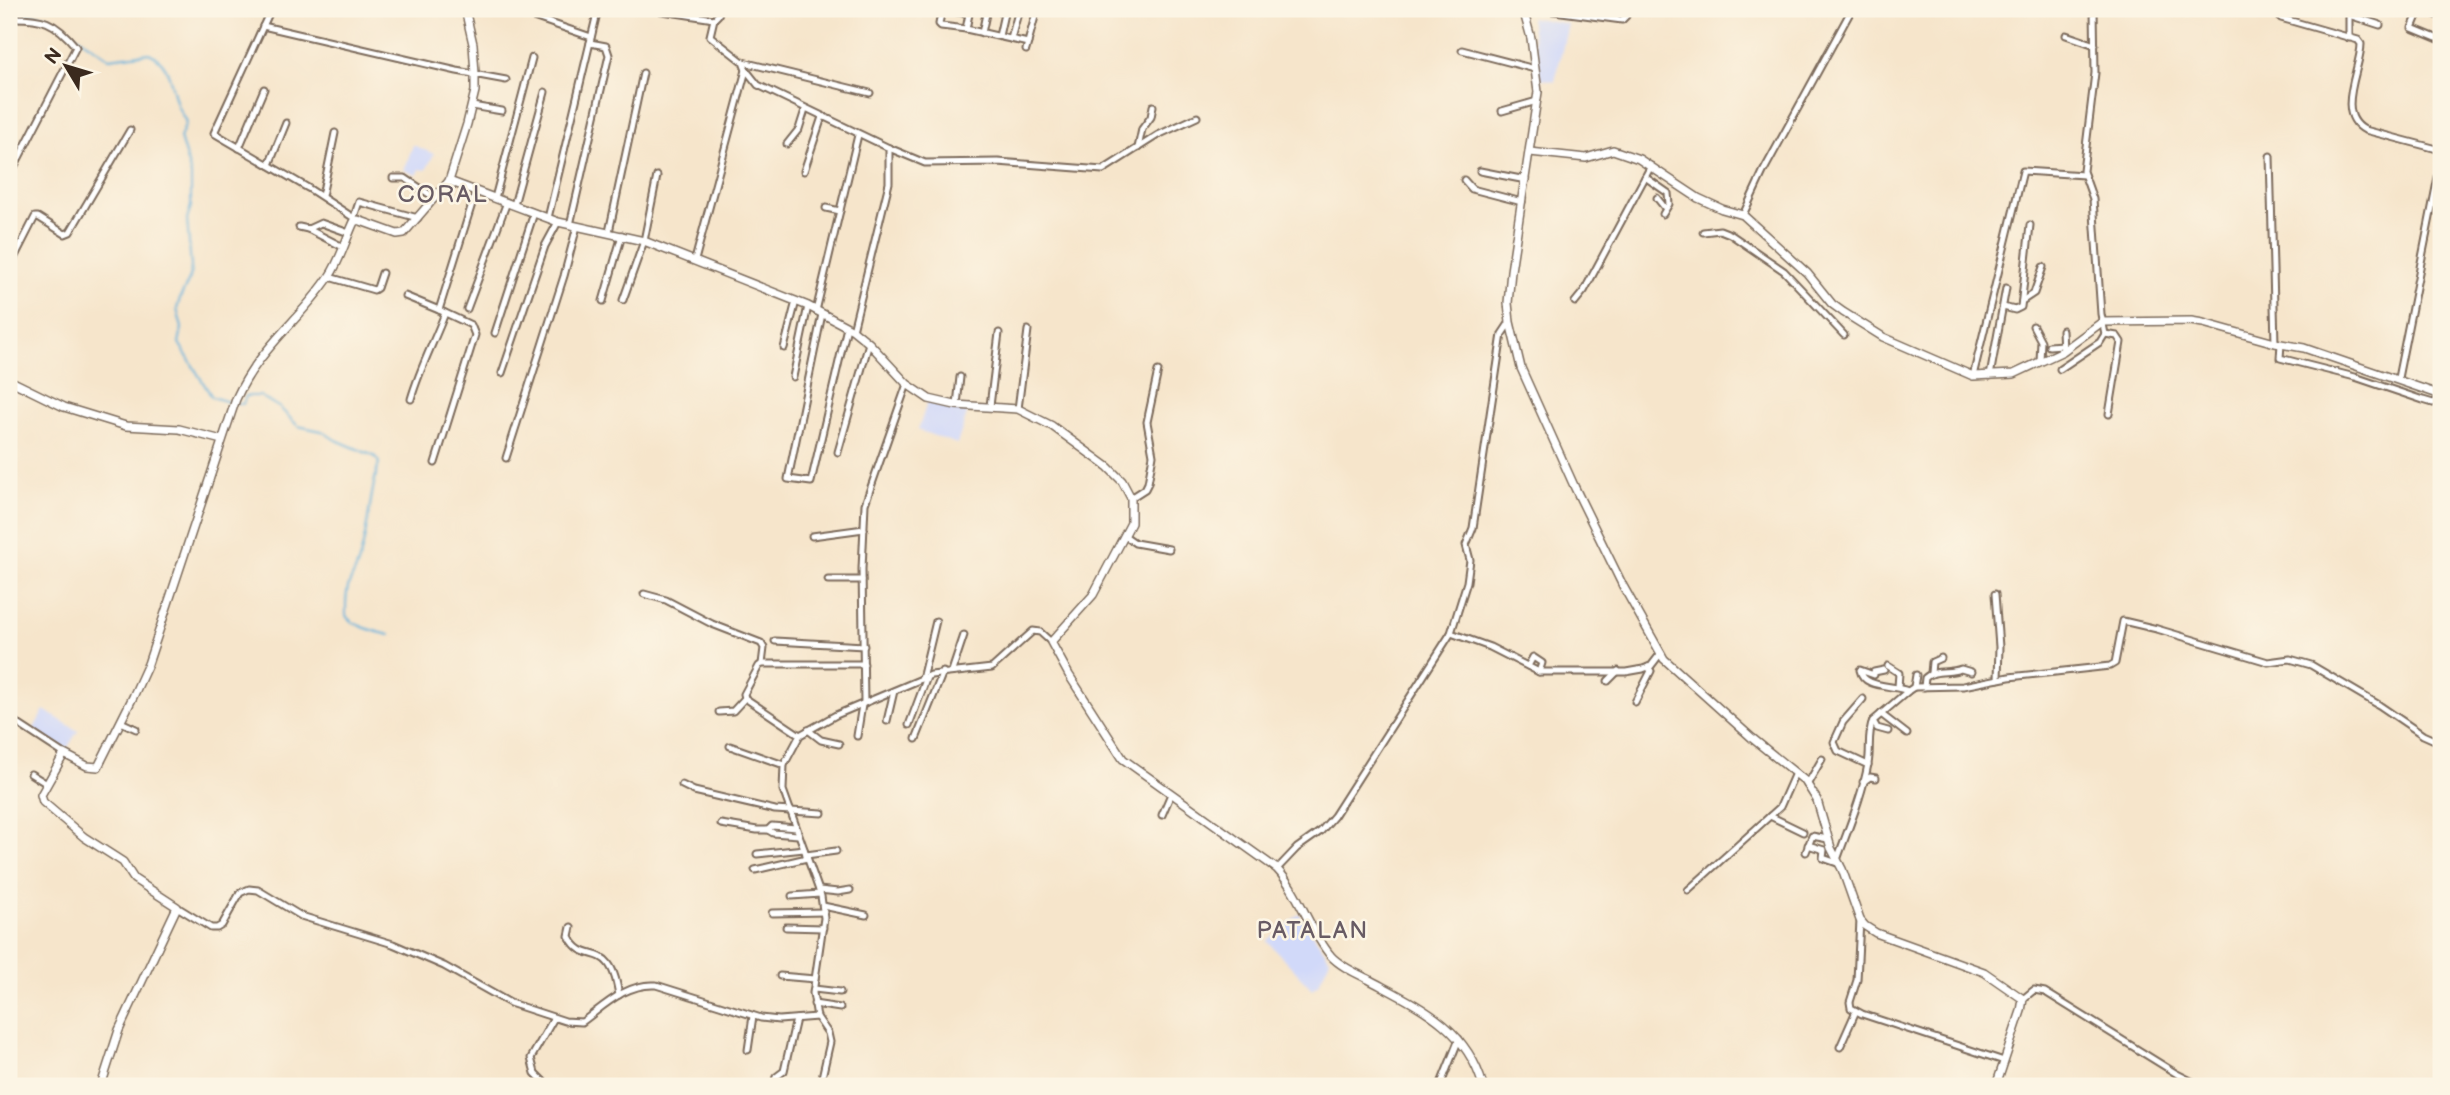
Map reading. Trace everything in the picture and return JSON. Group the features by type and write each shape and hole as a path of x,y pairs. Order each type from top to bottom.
{"street":[{"path":"271,9 214,132 355,218 397,234 408,230 449,181 472,106 475,74 473,44 465,9"},
{"path":"506,458 564,276 609,55 606,46 510,9"},
{"path":"548,218 598,9"},
{"path":"650,9 714,19"},
{"path":"720,9 714,19 710,36 743,62 870,93"},
{"path":"966,29 969,11 942,9 939,22 941,26 1028,43"},
{"path":"982,33 987,9"},
{"path":"999,36 1005,9"},
{"path":"1011,39 1019,9"},
{"path":"1026,50 1037,9"},
{"path":"1523,9 1535,69 1537,101 1508,303 1521,368 1570,479 1622,586 1661,653 1683,677 1807,785 1823,818 1828,839 1860,919 1857,980 1850,1006 1856,1011 2004,1061"},
{"path":"1539,9 1622,20 1628,9"},
{"path":"1743,215 1852,9"},
{"path":"2060,369 2100,342 2105,334 2093,199 2084,175 2095,73 2094,9"},
{"path":"2441,17 2422,9 2412,28 2441,40"},
{"path":"2349,38 2349,12 2380,25"},
{"path":"9,18 46,20 76,47 9,177"},
{"path":"2281,18 2358,40 2361,44 2351,90 2351,113 2357,125 2365,130 2441,150"},
{"path":"263,26 506,79"},
{"path":"2066,35 2095,45"},
{"path":"1462,50 1535,69"},
{"path":"495,198 532,58"},
{"path":"743,62 761,88 858,135 925,163 998,162 1099,171 1164,132 1197,117"},
{"path":"695,260 746,70"},
{"path":"609,232 643,73"},
{"path":"239,148 264,89"},
{"path":"467,309 510,204 545,92"},
{"path":"1502,111 1537,101"},
{"path":"472,106 502,111"},
{"path":"1138,148 1142,129 1151,117 1153,106"},
{"path":"787,144 799,129 805,110"},
{"path":"804,171 822,117"},
{"path":"269,165 286,123"},
{"path":"9,268 35,218 38,217 65,234 70,232 130,130"},
{"path":"321,196 335,132"},
{"path":"858,135 819,313 788,479 811,482 889,183 889,148"},
{"path":"1530,152 1586,158 1613,150 1622,151 1651,166 1698,198 1743,215 1807,273 1832,304 1843,312 1883,337 1973,376 2014,374 2102,322 2203,323 2304,348 2441,395"},
{"path":"2270,156 2280,358 2355,377 2434,403 2441,400"},
{"path":"2398,379 2441,162"},
{"path":"1575,302 1584,291 1651,166"},
{"path":"1480,171 1525,180"},
{"path":"1973,376 2023,171 2084,175"},
{"path":"623,300 644,241 657,176"},
{"path":"1645,177 1668,193 1668,204 1664,211 1657,198"},
{"path":"393,178 405,178 435,198"},
{"path":"1464,180 1472,189 1522,202"},
{"path":"449,181 558,222 644,241 808,306 850,328 869,343 907,384 929,399 957,405 1018,409 1052,426 1108,467 1122,481 1131,498 1132,514 1125,536 1093,595 1051,642"},
{"path":"411,399 421,366 434,342 476,191"},
{"path":"9,719 64,754 96,768 140,683 154,647 236,399 249,373 329,277 355,218 359,202 418,218"},
{"path":"827,208 840,211"},
{"path":"495,333 534,213"},
{"path":"502,373 545,246 558,222"},
{"path":"308,229 321,223 349,233"},
{"path":"2003,307 2019,310 2022,301 2030,225"},
{"path":"299,227 343,247"},
{"path":"1703,232 1720,230 1730,234 1785,271 1844,335"},
{"path":"603,301 622,235"},
{"path":"1785,271 1792,261"},
{"path":"2022,301 2034,293 2043,267"},
{"path":"329,277 374,290 382,273"},
{"path":"1990,376 2006,288"},
{"path":"405,296 471,325 475,335 435,463"},
{"path":"784,348 796,301"},
{"path":"793,377 808,306"},
{"path":"1277,869 1297,848 1321,831 1334,816 1451,633 1467,582 1469,559 1466,545 1473,528 1502,334 1510,322"},
{"path":"2033,326 2041,341 2040,361"},
{"path":"1018,409 1028,330"},
{"path":"2062,330 2062,348"},
{"path":"990,406 999,333"},
{"path":"2105,334 2117,336 2121,342 2109,414"},
{"path":"838,452 869,343"},
{"path":"2049,346 2062,348"},
{"path":"1131,498 1145,489 1148,483 1153,455 1147,422 1158,370"},
{"path":"957,405 960,377"},
{"path":"9,380 64,407 126,426 179,429 222,440"},
{"path":"857,736 863,704 862,580 867,497 907,384"},
{"path":"812,536 864,529"},
{"path":"1125,536 1135,542 1169,549"},
{"path":"828,580 862,580"},
{"path":"644,594 666,600 712,624 761,643 764,648 762,664 744,694 745,698 733,711 719,712"},
{"path":"1996,594 1999,648 1997,679"},
{"path":"909,725 924,678 936,621"},
{"path":"1898,687 1899,673 1886,668 1874,672 1860,670 1865,681 1874,683 1898,687 1911,689 1963,686 1997,679 2112,666 2116,660 2121,624 2125,621 2268,662 2290,659 2311,665 2423,735 2441,743"},
{"path":"820,1086 830,1041 817,1017 814,1004 824,909 789,809 782,780 784,765 800,735 808,730 924,678 943,672 992,668 1033,631 1040,632 1051,642 1119,755 1277,869 1336,960 1439,1020 1459,1039 1483,1086"},
{"path":"1451,633 1490,647 1539,672 1618,671 1648,667 1661,653"},
{"path":"952,671 964,635"},
{"path":"775,641 864,646"},
{"path":"1528,666 1533,657 1538,658 1542,663 1539,672"},
{"path":"1931,673 1931,662 1941,657"},
{"path":"762,664 864,664"},
{"path":"1635,702 1651,671 1648,667"},
{"path":"1924,687 1925,678 1931,673 1955,672 1961,669 1971,672"},
{"path":"1608,681 1618,671"},
{"path":"916,739 943,672"},
{"path":"1874,672 1874,683"},
{"path":"1839,862 1868,765 1873,721 1911,689 1916,675"},
{"path":"1938,696 1940,687"},
{"path":"887,722 894,691"},
{"path":"745,698 800,735"},
{"path":"1863,699 1843,722 1833,742 1838,751 1868,765"},
{"path":"1881,714 1907,734"},
{"path":"1873,721 1877,728 1888,730"},
{"path":"121,722 136,729"},
{"path":"808,730 821,740 839,744"},
{"path":"730,746 784,765"},
{"path":"64,754 41,796 43,802 84,837 123,862 137,881 211,928 222,925 240,893 249,889 258,890 301,916 407,950 444,966 510,1003 565,1021 582,1022 619,995 638,987 656,985 753,1016 779,1020 817,1017"},
{"path":"1807,785 1822,759"},
{"path":"1688,890 1780,807 1795,772"},
{"path":"30,774 47,785"},
{"path":"1863,782 1870,777 1876,778"},
{"path":"682,785 694,791 750,805 775,810 822,813"},
{"path":"1163,816 1171,794"},
{"path":"1770,816 1802,831 1797,838"},
{"path":"721,824 798,835"},
{"path":"768,830 772,826 796,828"},
{"path":"1828,839 1812,835 1807,849 1824,850 1823,858 1839,862"},
{"path":"757,854 836,851"},
{"path":"755,870 806,854"},
{"path":"792,896 850,890"},
{"path":"101,1086 119,1030 177,907"},
{"path":"772,913 824,909 866,915"},
{"path":"1860,919 1876,933 1984,972 2023,999"},
{"path":"571,927 569,936 577,949 602,958 609,964 617,981 619,995"},
{"path":"786,927 823,928"},
{"path":"780,976 815,979"},
{"path":"814,989 840,992"},
{"path":"1996,1086 2023,999 2032,991 2040,990 2201,1086"},
{"path":"814,1004 840,1008"},
{"path":"1840,1047 1856,1011"},
{"path":"748,1050 753,1016"},
{"path":"548,1086 535,1073 531,1060 534,1049 554,1018"},
{"path":"773,1086 776,1077 784,1071 796,1019"},
{"path":"1440,1086 1459,1039"}],"shaded area":[{"path":"1530,17 1568,24 1555,81 1539,78"},
{"path":"413,145 434,154 426,170 420,169 416,175 404,170"},
{"path":"928,400 969,408 957,444 918,430"},
{"path":"44,710 78,731 64,753 32,732"},
{"path":"1299,914 1330,959 1319,983 1312,989 1267,941"}],"waterway":[{"path":"9,11 47,16 109,58 149,53 157,57 166,69 178,107 186,122 180,138 191,175 191,206 187,220 191,266 190,278 177,309 182,328 179,343 212,397 232,403"},
{"path":"237,404 243,404 246,396 260,396 280,408 298,426 322,431 376,457 379,463 362,552 347,590 346,615 359,625 390,635"}],"district":[{"name":"CORAL","path":"443,194"},
{"name":"PATALAN","path":"1313,930"}]}
